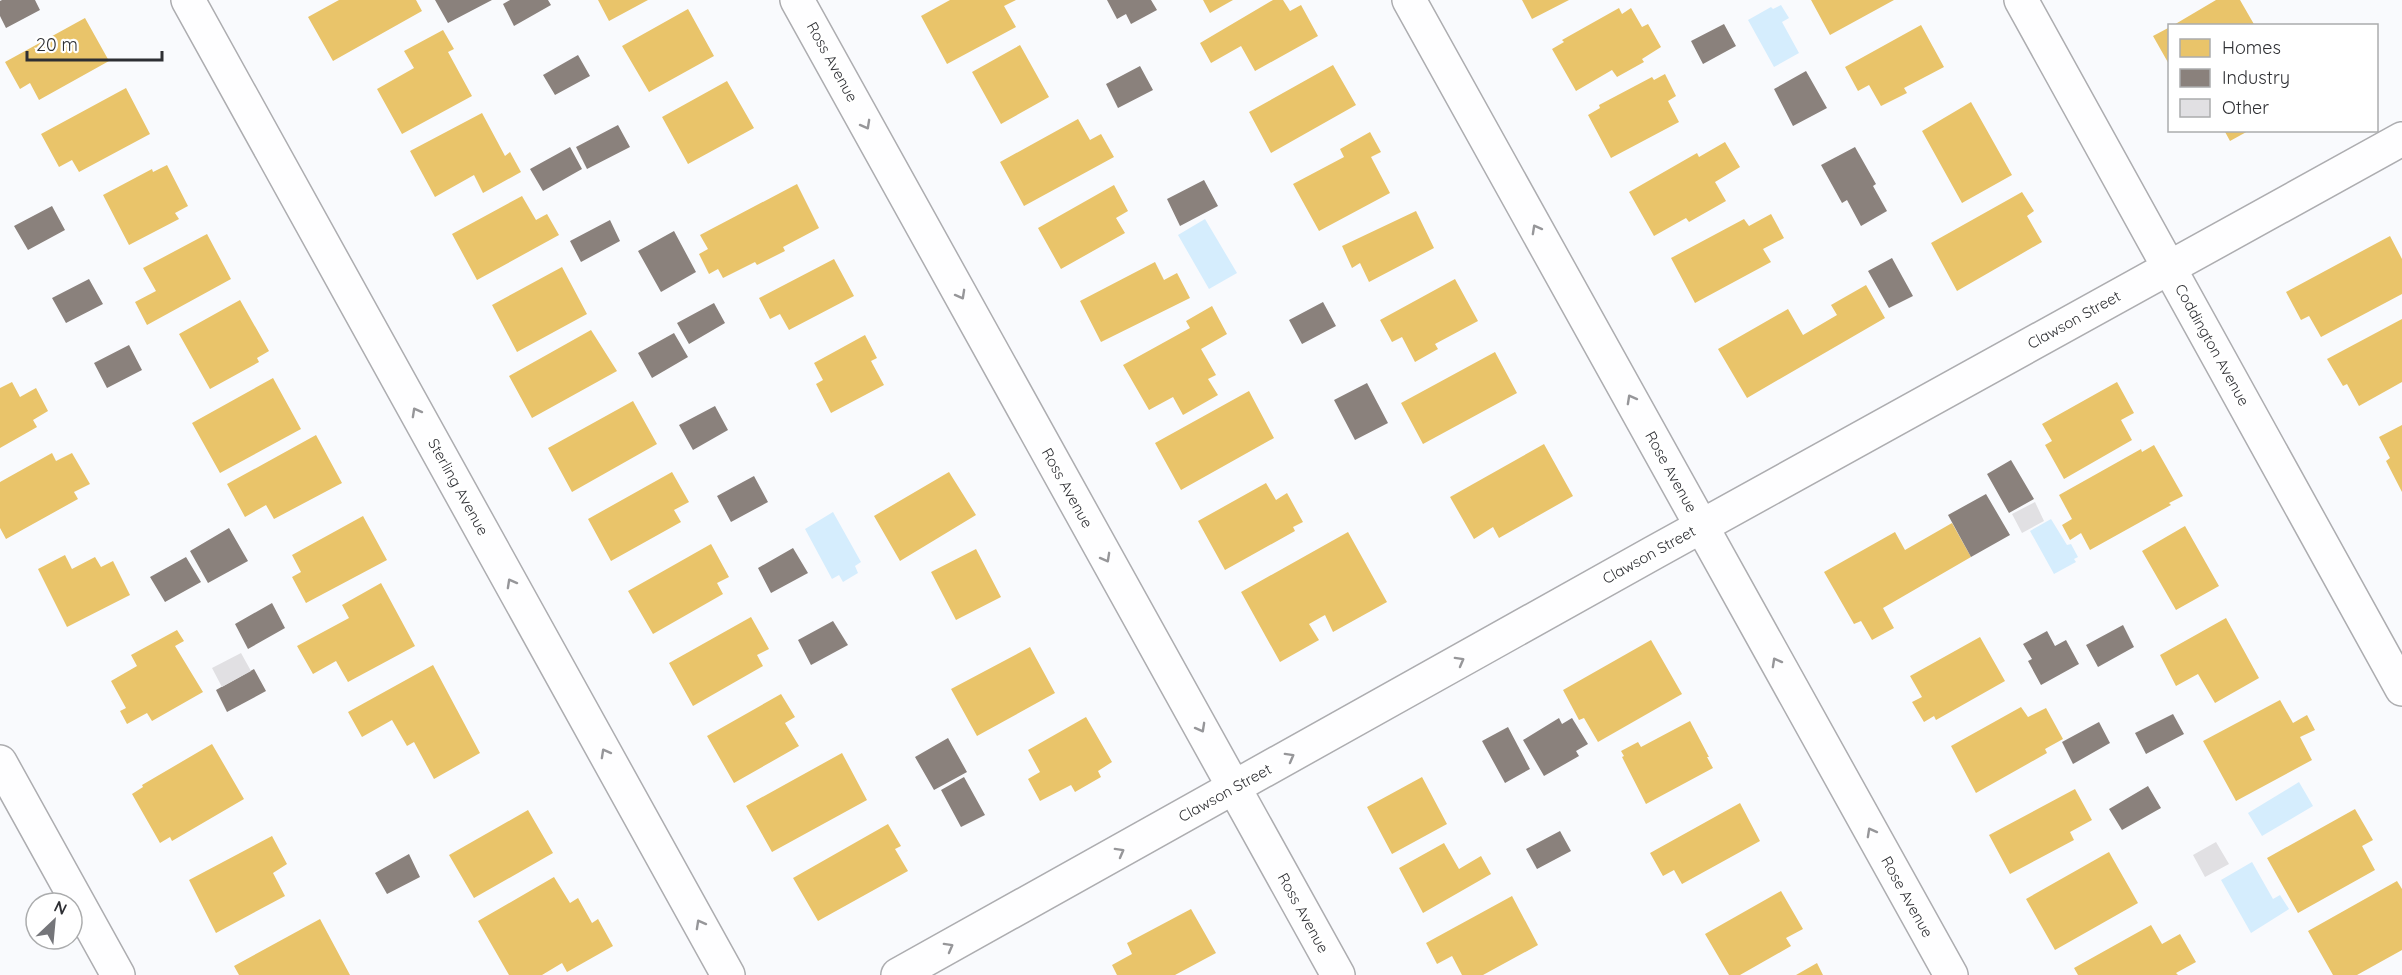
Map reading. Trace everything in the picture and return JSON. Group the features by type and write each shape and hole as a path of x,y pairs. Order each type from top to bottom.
{"street":[{"name":"Sterling Avenue","path":"188,0 728,975"},
{"name":"Ross Avenue","path":"797,0 1338,975"},
{"name":"Rose Avenue","path":"1409,0 1951,975"},
{"name":"Coddington Avenue","path":"2021,0 2402,690"},
{"name":"Clawson Street","path":"898,975 1701,526 2402,139"},
{"path":"0,762 118,975"}],"water":[{"path":"1781,5 1789,18 1782,22 1799,53 1774,67 1748,20 1771,7 1773,9"},
{"path":"1205,219 1237,273 1209,289 1178,235"},
{"path":"833,512 861,562 855,566 858,573 843,582 839,575 832,579 805,529"},
{"path":"2051,519 2067,545 2071,544 2078,557 2074,559 2076,562 2054,574 2030,531"},
{"path":"2299,782 2313,806 2262,836 2248,813"},
{"path":"2252,862 2273,899 2280,895 2289,909 2251,933 2221,880"}],"building: Homes":[{"path":"339,0 416,0 422,11 333,61 308,17"},
{"path":"598,0 648,0 609,21"},
{"path":"950,0 1016,0 1004,6 1016,27 947,64 921,16"},
{"path":"1203,0 1233,0 1210,13"},
{"path":"1273,0 1283,0 1290,11 1301,5 1318,36 1255,71 1241,46 1211,63 1200,43"},
{"path":"1522,0 1569,0 1532,19"},
{"path":"1811,0 1894,0 1830,35"},
{"path":"2216,0 2240,0 2254,24 2175,24"},
{"path":"1619,8 1622,14 1631,8 1642,27 1648,24 1661,47 1642,59 1644,62 1617,77 1612,70 1576,91 1552,49 1564,42 1562,40"},
{"path":"688,9 714,56 649,92 622,46"},
{"path":"85,18 109,61 39,100 30,83 20,89 5,62"},
{"path":"1921,25 1944,67 1904,88 1907,93 1881,106 1869,85 1858,91 1845,67"},
{"path":"2168,28 2168,62 2153,36"},
{"path":"443,30 454,49 448,52 472,96 402,134 377,89 414,68 404,51"},
{"path":"1020,45 1049,97 1001,124 972,72"},
{"path":"1333,65 1356,105 1271,153 1249,112"},
{"path":"1665,74 1676,96 1668,101 1679,122 1611,158 1588,115 1600,108 1599,105 1652,77 1654,80"},
{"path":"727,81 754,128 688,164 662,117"},
{"path":"126,88 150,134 79,172 72,160 59,167 41,134"},
{"path":"1971,102 2012,175 1962,203 1922,131"},
{"path":"482,113 505,156 510,152 521,172 483,193 474,175 435,197 410,151"},
{"path":"1078,119 1090,140 1101,134 1114,157 1024,206 1000,162"},
{"path":"1370,132 1381,152 1371,157 1390,193 1319,231 1293,184 1344,157 1340,149"},
{"path":"2225,132 2246,132 2230,141"},
{"path":"1725,142 1740,167 1715,182 1726,201 1689,222 1686,218 1654,236 1629,192 1697,153 1699,157"},
{"path":"167,165 188,206 175,213 179,219 129,245 103,195 152,169 153,172"},
{"path":"797,184 819,228 783,247 785,251 757,265 755,262 723,278 718,269 709,274 699,254 708,249 700,235"},
{"path":"1114,185 1128,211 1116,218 1125,233 1061,269 1038,228"},
{"path":"2022,192 2034,211 2027,216 2042,242 1957,291 1931,243"},
{"path":"522,196 536,220 547,214 559,235 477,280 452,234"},
{"path":"1416,211 1434,248 1369,282 1360,263 1352,268 1342,246"},
{"path":"1771,214 1784,238 1763,249 1771,262 1695,303 1671,258 1744,219 1749,226"},
{"path":"207,234 231,279 147,325 135,302 156,291 143,268"},
{"path":"2390,236 2402,259 2402,294 2321,337 2309,316 2301,320 2286,292"},
{"path":"834,259 854,296 789,330 780,314 770,319 759,298"},
{"path":"1155,262 1164,280 1177,273 1190,298 1101,342 1080,301"},
{"path":"562,267 587,314 517,352 492,305"},
{"path":"1455,279 1478,321 1435,344 1438,349 1415,362 1402,337 1392,342 1380,320"},
{"path":"1866,285 1885,318 1747,398 1718,349 1788,309 1803,335 1837,315 1831,305"},
{"path":"240,300 269,351 257,358 259,362 210,389 179,334"},
{"path":"1212,306 1227,334 1201,349 1216,375 1208,379 1218,395 1183,415 1173,397 1149,410 1123,365 1190,328 1186,321"},
{"path":"2402,319 2402,382 2359,406 2347,384 2343,386 2327,359"},
{"path":"591,330 617,371 532,418 509,376"},
{"path":"865,335 877,358 871,361 884,385 831,413 816,384 823,380 814,363"},
{"path":"1495,352 1517,393 1423,444 1401,403"},
{"path":"273,378 301,429 220,473 192,423"},
{"path":"12,382 20,397 36,388 48,411 33,420 37,427 0,448 0,388"},
{"path":"2117,382 2134,413 2121,420 2132,440 2064,479 2045,445 2052,441 2042,424"},
{"path":"1249,391 1274,438 1181,490 1155,443"},
{"path":"633,401 657,444 572,492 548,448"},
{"path":"2402,425 2402,492 2386,461 2390,458 2379,437"},
{"path":"316,435 342,483 274,519 266,505 245,517 227,484"},
{"path":"1544,444 1573,496 1499,538 1493,527 1474,539 1450,497"},
{"path":"2154,445 2183,496 2090,550 2081,533 2070,540 2062,525 2072,519 2059,495 2141,449 2142,452"},
{"path":"52,453 56,461 72,453 90,484 74,492 78,499 6,539 0,528 0,482"},
{"path":"672,472 689,502 674,510 681,522 611,561 588,519"},
{"path":"949,472 976,515 900,561 874,516"},
{"path":"1266,483 1276,500 1287,493 1303,522 1293,527 1295,531 1225,570 1198,521"},
{"path":"363,516 387,560 306,603 292,577 301,572 292,555"},
{"path":"1952,523 1971,557 1883,608 1894,628 1872,640 1861,621 1854,624 1824,572 1895,532 1905,550"},
{"path":"2185,526 2219,586 2176,610 2142,551"},
{"path":"1348,532 1387,602 1333,632 1325,615 1309,624 1319,640 1280,662 1241,592"},
{"path":"711,544 729,577 717,583 723,594 653,634 628,591"},
{"path":"976,549 1001,597 956,620 931,572"},
{"path":"65,555 72,569 95,557 101,567 113,561 130,595 67,627 38,569"},
{"path":"381,583 415,646 348,682 336,661 313,674 297,646 349,618 342,605"},
{"path":"751,617 769,649 757,655 763,666 693,706 669,663"},
{"path":"2226,618 2259,678 2215,703 2198,674 2176,686 2160,655"},
{"path":"177,630 184,641 175,646 203,692 152,721 147,713 127,724 120,711 126,708 111,681 137,666 131,655"},
{"path":"1980,637 2005,681 1936,720 1934,716 1924,722 1912,702 1922,697 1910,676"},
{"path":"1651,640 1682,694 1598,742 1584,718 1579,720 1563,690"},
{"path":"1030,647 1055,693 977,736 951,689"},
{"path":"433,665 480,753 434,779 414,742 407,746 392,720 362,737 348,712"},
{"path":"781,694 795,717 785,723 799,746 734,783 707,736"},
{"path":"2280,700 2293,723 2307,715 2315,730 2300,737 2312,760 2236,801 2203,741"},
{"path":"2021,707 2028,717 2046,708 2063,739 2045,749 2047,753 1976,793 1951,746"},
{"path":"1086,717 1112,762 1098,771 1101,777 1075,792 1071,785 1040,801 1028,779 1040,772 1028,750"},
{"path":"1690,721 1713,768 1646,804 1621,751 1638,742 1641,747"},
{"path":"212,744 244,799 172,841 170,837 160,843 132,794 143,787 142,785"},
{"path":"842,753 867,800 772,852 746,806"},
{"path":"1422,777 1447,824 1392,854 1367,807"},
{"path":"2075,789 2092,820 2070,832 2074,840 2010,874 1989,835"},
{"path":"1740,803 1760,841 1682,884 1674,870 1663,876 1650,853"},
{"path":"2355,809 2373,840 2362,846 2375,870 2298,913 2267,858"},
{"path":"528,810 553,853 474,898 449,855"},
{"path":"888,824 901,846 895,849 908,871 818,921 793,878"},
{"path":"272,836 287,864 273,873 285,896 216,933 189,880"},
{"path":"1444,843 1459,869 1481,856 1491,874 1423,913 1399,868"},
{"path":"2109,852 2138,903 2055,950 2026,899"},
{"path":"554,877 570,903 578,898 592,923 598,919 613,946 567,972 562,963 542,975 509,975 478,921"},
{"path":"2397,881 2402,889 2402,950 2357,975 2333,975 2308,931"},
{"path":"1781,891 1803,929 1786,938 1791,946 1740,975 1729,975 1705,934"},
{"path":"1512,896 1538,945 1483,975 1462,975 1452,956 1437,964 1426,943"},
{"path":"1191,909 1216,953 1175,975 1117,975 1112,965 1132,954 1127,943"},
{"path":"320,919 350,975 239,975 234,966"},
{"path":"2151,925 2162,944 2180,934 2196,962 2176,973 2178,975 2078,975 2074,968"},
{"path":"1817,963 1823,975 1796,975"}],"building: Industry":[{"path":"35,0 40,10 6,28 0,16 0,1"},
{"path":"435,0 492,0 448,23"},
{"path":"510,0 548,0 551,5 514,26 503,4"},
{"path":"1107,0 1151,0 1157,10 1131,24 1126,14 1117,19"},
{"path":"1724,24 1736,46 1703,64 1691,41"},
{"path":"578,55 590,76 555,95 543,75"},
{"path":"1140,66 1153,90 1118,108 1106,84"},
{"path":"1806,71 1827,108 1793,126 1774,89"},
{"path":"618,125 630,147 587,169 576,147"},
{"path":"570,147 582,169 543,191 530,169"},
{"path":"1855,147 1876,184 1873,186 1887,211 1861,226 1847,200 1842,203 1821,165"},
{"path":"1204,180 1218,206 1180,226 1167,199"},
{"path":"52,206 65,230 28,250 14,226"},
{"path":"610,220 620,241 581,262 570,241"},
{"path":"674,231 696,272 661,292 638,251"},
{"path":"1892,258 1913,296 1889,308 1868,271"},
{"path":"89,279 103,304 66,323 52,298"},
{"path":"1323,302 1336,326 1302,344 1289,320"},
{"path":"714,303 725,323 689,344 677,323"},
{"path":"674,333 688,357 652,378 638,353"},
{"path":"129,345 142,370 107,388 94,363"},
{"path":"1367,383 1388,423 1355,440 1334,400"},
{"path":"715,406 728,430 693,450 679,425"},
{"path":"2011,460 2034,499 2009,513 1987,474"},
{"path":"754,476 768,502 731,522 717,496"},
{"path":"1986,494 2010,535 1971,557 1948,515"},
{"path":"229,528 248,561 208,583 190,551"},
{"path":"793,548 808,573 771,593 758,568"},
{"path":"186,557 201,582 165,602 150,577"},
{"path":"272,603 285,628 248,649 235,624"},
{"path":"833,621 848,645 811,665 798,640"},
{"path":"2123,625 2134,647 2098,667 2086,645"},
{"path":"2047,631 2055,646 2066,640 2079,664 2041,685 2028,661 2032,659 2023,644"},
{"path":"254,669 266,691 227,712 216,690"},
{"path":"2173,714 2184,734 2146,754 2135,733"},
{"path":"1559,718 1562,724 1572,718 1588,744 1576,751 1579,756 1544,776 1523,740"},
{"path":"2099,722 2110,743 2073,764 2062,742"},
{"path":"1508,727 1530,769 1505,783 1482,741"},
{"path":"948,738 967,772 934,790 915,757"},
{"path":"964,777 985,815 961,827 941,790"},
{"path":"2148,786 2161,808 2122,830 2109,809"},
{"path":"1560,831 1571,851 1537,869 1526,849"},
{"path":"409,854 420,877 387,894 375,873"}],"building: Other":[{"path":"2035,502 2044,521 2022,533 2012,514"},
{"path":"241,653 251,671 222,687 212,668"},
{"path":"2216,842 2229,864 2205,877 2193,855"}]}
